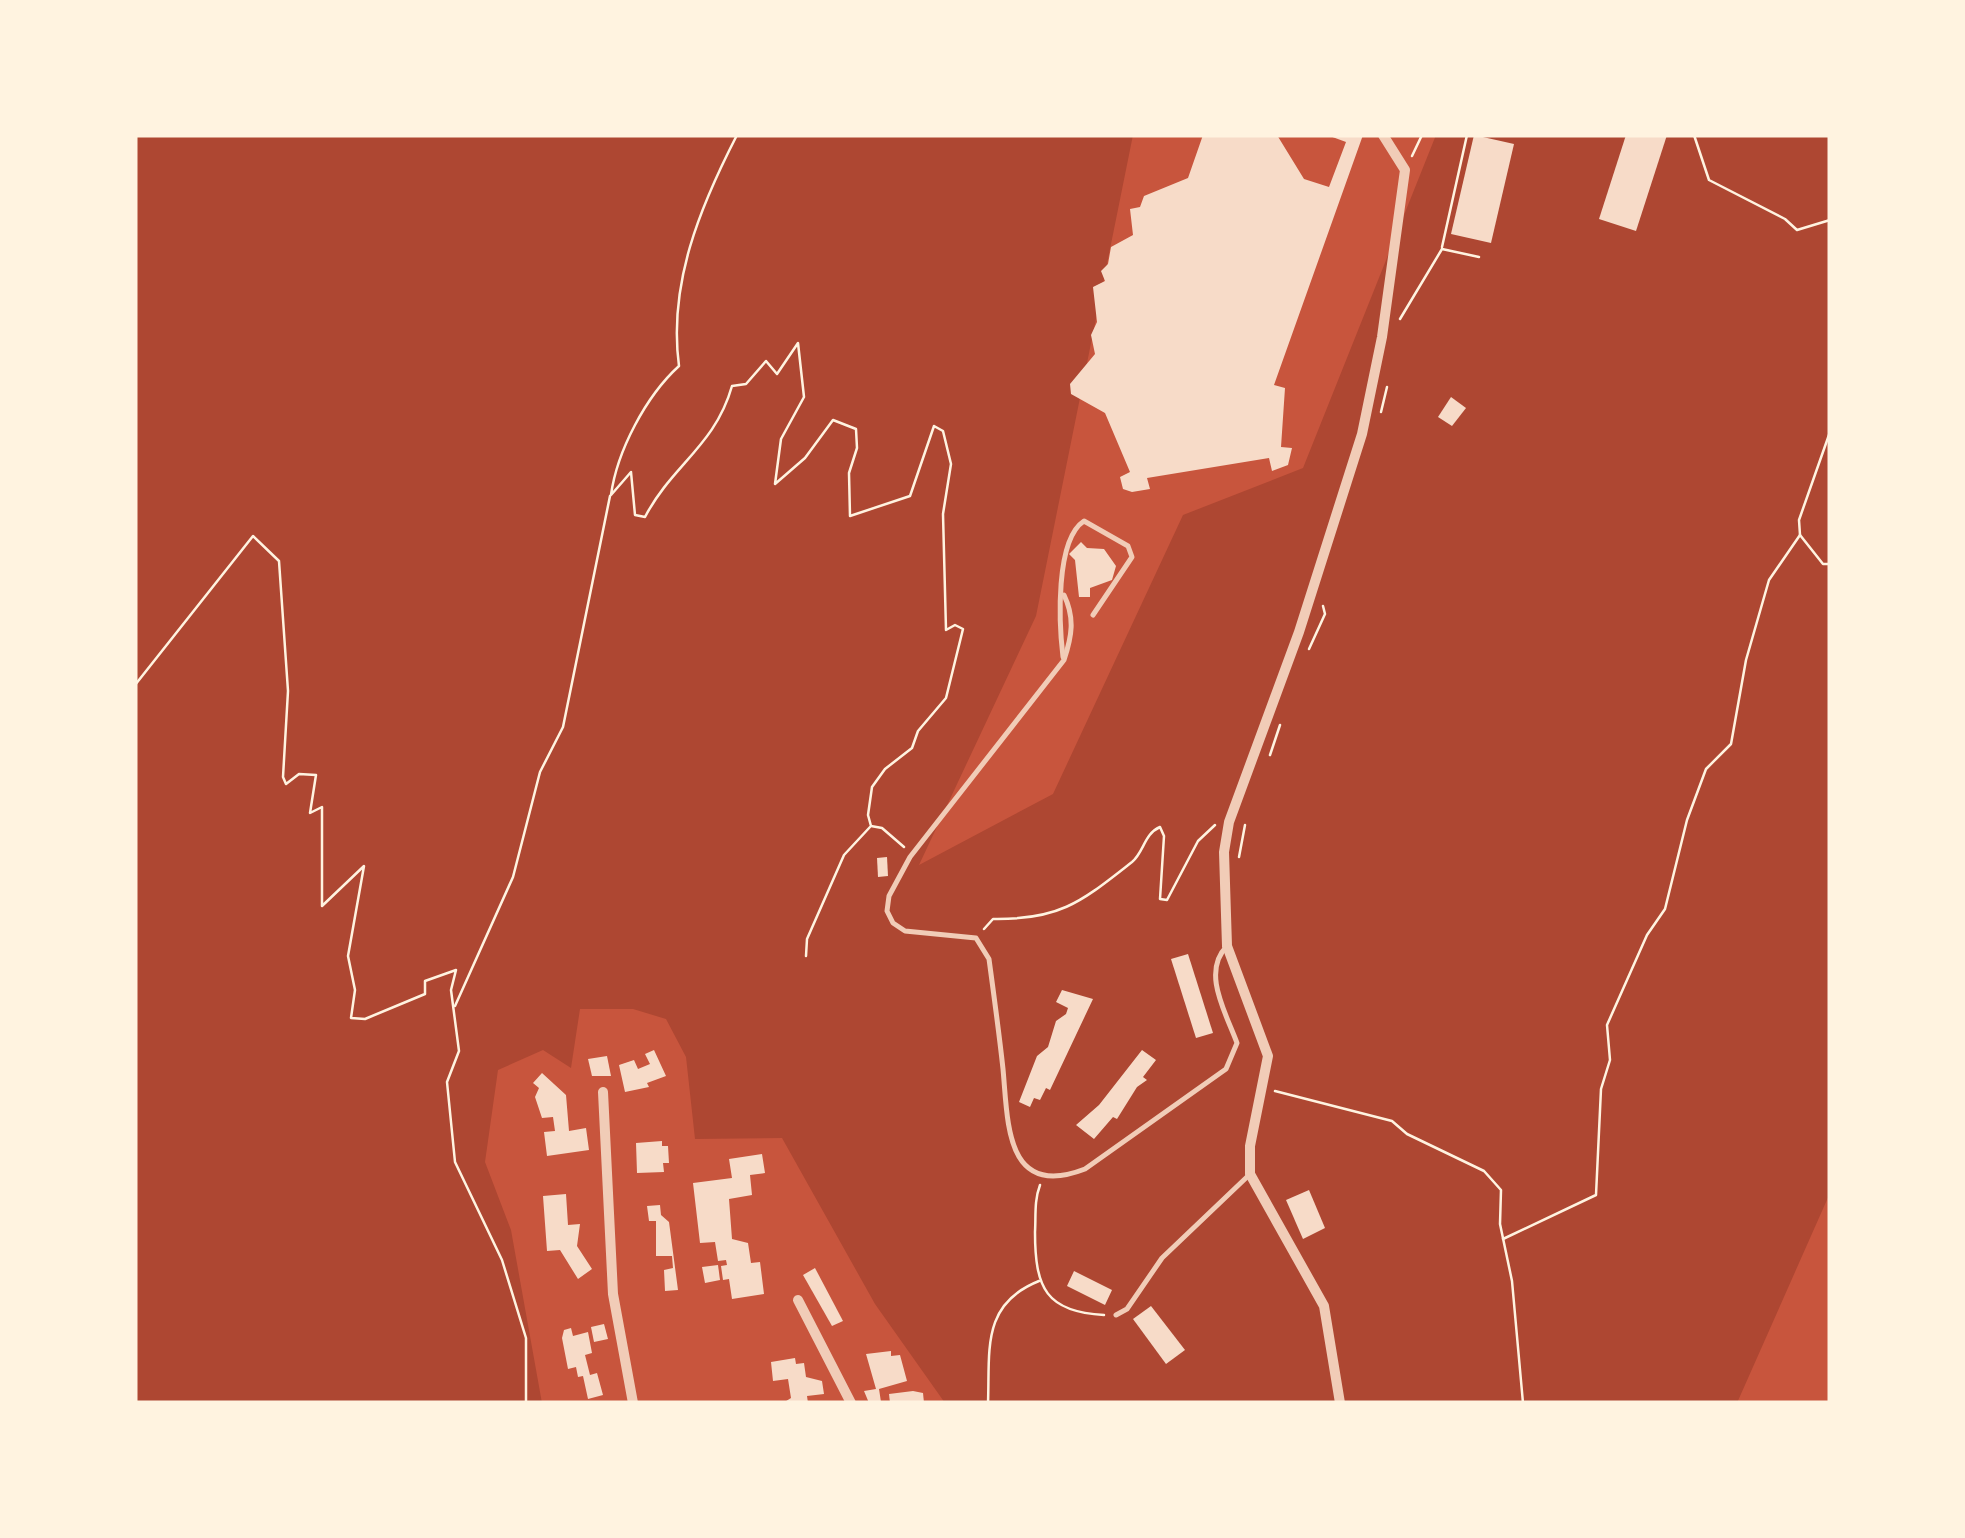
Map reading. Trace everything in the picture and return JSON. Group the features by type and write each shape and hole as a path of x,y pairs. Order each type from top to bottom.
{"street":[{"path":"1340,1403 1324,1306 1250,1174 1250,1146 1268,1056 1227,946 1222,891 1229,822 1299,632 1362,434 1382,337 1405,170 1383,135"},
{"path":"602,1092 612,1294 633,1403"},
{"path":"798,1300 850,1403"}],"lane":[{"path":"1064,660 1060,613 1064,595 1062,558 1072,529 1084,521 1128,546 1132,557 1093,615"},
{"path":"1064,595 1071,610 1072,636 1064,660 910,857 889,896 887,911 893,923 922,936 976,938 990,959 1008,1137 1019,1157 1044,1176 1062,1178 1084,1169 1226,1069 1237,1043 1214,978 1216,957 1227,946"},
{"path":"1116,1315 1127,1309 1162,1258 1250,1174"}],"path":[{"path":"455,1008 513,877 540,772 564,727 615,465 653,390 680,366 675,334 678,285 710,188 738,135"},
{"path":"1405,170 1422,135"},
{"path":"1382,337 1396,325 1442,248 1468,135"},
{"path":"1694,135 1709,180 1785,219 1797,230 1830,220"},
{"path":"1442,248 1479,257"},
{"path":"610,495 631,472 635,515 645,516 656,496 710,438 732,386 746,384 766,361 777,374 798,343 804,397 781,438 775,484 806,458 833,420 856,428 859,435 848,473 850,516 874,504 910,496 934,426 943,431 950,464 943,514 946,630 955,625 963,629 961,651 946,698 918,730 912,748 885,769 872,787 868,816 871,826"},
{"path":"1830,432 1799,520 1800,535 1824,564 1830,564"},
{"path":"1503,1239 1596,1196 1601,1089 1610,1060 1607,1026 1647,935 1665,909 1687,820 1706,769 1731,744 1746,660 1769,580 1800,535"},
{"path":"135,685 253,536 279,561 288,691 284,777 286,784 298,774 316,774 310,813 322,807 322,906 364,866 348,956 354,990 351,1018 364,1019 425,994 425,981 456,970 452,990 459,1051 447,1082 454,1162 502,1260 526,1338 526,1403"},
{"path":"976,938 993,920 1038,918 1096,893 1119,869 1134,860 1152,830 1160,827 1164,836 1160,898 1167,900 1198,841 1216,824 1229,822"},
{"path":"871,826 882,828 902,844 910,857"},
{"path":"806,956 807,940 844,855 871,826"},
{"path":"1264,1088 1392,1120 1407,1134 1484,1171 1501,1190 1503,1239 1512,1281 1523,1403"},
{"path":"1044,1176 1035,1200 1035,1260 1044,1294 1071,1313 1116,1315"},
{"path":"988,1403 987,1362 1000,1307 1020,1289 1041,1281"}],"shaded area":[{"path":"135,135 1133,135 1036,616 919,865 1053,794 1183,515 1303,468 1436,135 1830,135 1830,1193 1737,1403 945,1403 875,1304 782,1138 695,1139 686,1057 666,1019 633,1009 580,1009 571,1068 543,1050 498,1070 485,1162 511,1230 542,1403 135,1403"}],"building":[{"path":"1203,135 1277,135 1304,179 1329,187 1346,142 1327,135 1363,135 1274,385 1285,388 1281,447 1292,448 1288,465 1272,471 1269,458 1147,478 1150,489 1132,492 1123,489 1120,477 1130,472 1105,413 1071,394 1070,384 1095,354 1091,335 1097,322 1093,287 1105,281 1101,271 1108,264 1111,247 1133,235 1130,209 1140,207 1144,196 1188,178"},
{"path":"1474,135 1514,144 1491,243 1451,234"},
{"path":"1626,135 1667,135 1636,231 1599,219"},
{"path":"1451,397 1466,408 1452,426 1438,417"},
{"path":"1081,542 1087,548 1104,549 1116,566 1112,580 1090,588 1090,597 1079,597 1075,560 1069,554"},
{"path":"887,857 888,876 878,877 877,858"},
{"path":"1188,954 1213,1033 1196,1038 1171,959"},
{"path":"1062,990 1093,999 1050,1090 1046,1088 1040,1100 1034,1098 1030,1107 1019,1102 1037,1056 1048,1047 1056,1021 1066,1014 1068,1008 1056,1002"},
{"path":"654,1050 666,1076 647,1083 649,1087 625,1092 619,1065 634,1060 638,1069 650,1064 645,1054"},
{"path":"1142,1050 1156,1060 1143,1077 1147,1080 1137,1087 1117,1119 1113,1117 1094,1139 1076,1125 1099,1105"},
{"path":"607,1056 611,1076 592,1076 588,1059"},
{"path":"542,1073 566,1095 569,1131 586,1128 589,1150 547,1156 544,1132 555,1131 553,1117 542,1118 535,1097 539,1088 533,1083"},
{"path":"662,1141 662,1146 668,1146 669,1163 663,1163 664,1172 637,1173 636,1143"},
{"path":"762,1154 765,1173 750,1175 752,1195 729,1199 732,1239 748,1243 751,1263 760,1262 764,1294 732,1299 729,1279 723,1280 721,1266 727,1265 726,1260 718,1261 715,1242 700,1243 693,1183 732,1178 729,1159"},
{"path":"1309,1190 1325,1228 1303,1239 1286,1200"},
{"path":"566,1194 568,1225 580,1224 577,1246 592,1269 578,1279 560,1250 547,1251 543,1196"},
{"path":"660,1205 661,1215 669,1222 678,1290 665,1291 664,1270 673,1268 672,1256 656,1256 656,1221 649,1221 647,1206"},
{"path":"718,1265 720,1280 705,1283 702,1267"},
{"path":"815,1268 843,1321 832,1326 803,1275"},
{"path":"1074,1271 1112,1290 1105,1305 1067,1286"},
{"path":"1151,1306 1185,1350 1166,1364 1133,1319"},
{"path":"604,1324 608,1339 594,1342 591,1327"},
{"path":"571,1328 573,1336 588,1332 592,1353 585,1355 590,1375 597,1373 603,1395 588,1399 583,1376 578,1377 576,1367 568,1369 562,1338 564,1330"},
{"path":"891,1351 891,1356 900,1355 907,1381 879,1389 881,1402 869,1403 864,1391 876,1389 866,1354"},
{"path":"795,1358 796,1364 804,1363 806,1377 822,1381 824,1394 807,1396 808,1403 783,1403 791,1398 788,1379 773,1381 771,1362"},
{"path":"923,1393 924,1403 890,1403 889,1394"}]}
